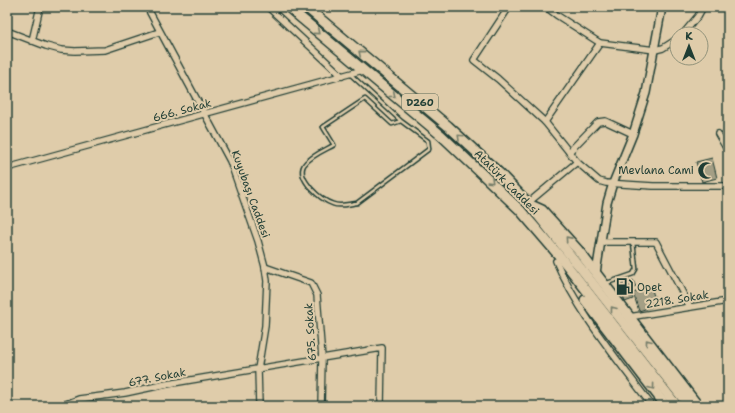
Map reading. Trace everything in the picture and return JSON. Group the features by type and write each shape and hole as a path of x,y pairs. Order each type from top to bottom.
{"highway":[{"name":"Atatürk Caddesi","path":"288,7 442,136 520,210 562,259 677,406"},
{"name":"D260","path":"306,7 448,126 499,173 528,203 689,406"},
{"path":"528,203 542,210 578,250 698,406"},
{"path":"520,210 529,225 666,406"}],"street":[{"path":"32,41 40,7"},
{"name":"Kuyubaşı Caddesi","path":"147,7 159,32 230,160 258,241 267,281 265,326 258,369 259,406"},
{"path":"268,7 342,76"},
{"path":"509,7 474,60 545,122 577,162 599,181 613,184 653,186 728,186"},
{"path":"546,7 600,43 655,50 664,48 669,45"},
{"path":"596,274 607,203 633,134 646,93 662,7"},
{"path":"690,26 703,7"},
{"path":"7,32 61,50 75,51 105,50 159,32"},
{"path":"545,122 600,43"},
{"name":"666. Sokak","path":"7,168 363,70"},
{"path":"569,152 598,122 605,120 633,134"},
{"path":"718,134 728,151"},
{"path":"528,203 577,162"},
{"path":"601,242 656,242 690,307"},
{"path":"556,261 562,276 578,304 652,406"},
{"name":"675. Sokak","path":"265,267 311,283 317,295 322,358 322,406"},
{"name":"2218. Sokak","path":"629,317 728,301"},
{"name":"677. Sokak","path":"61,406 79,399 125,393 382,348 381,406"}],"lane":[{"path":"350,74 401,121 428,141 429,148 357,203 345,205 334,204 324,200 312,190 303,174 304,164 334,145 323,127 365,99 392,124 401,121"},
{"path":"604,284 635,272 633,242"}],"building":[{"name":"Mevlana Cami","path":"712,158 717,178 702,182 696,162"},
{"path":"633,280 636,287 629,290 633,299 625,302 619,285"},
{"path":"651,287 657,305 639,311 633,293"}],"place":[{"name":"Mevlana Cami","path":"707,170"},
{"name":"Opet","path":"624,287"}]}
